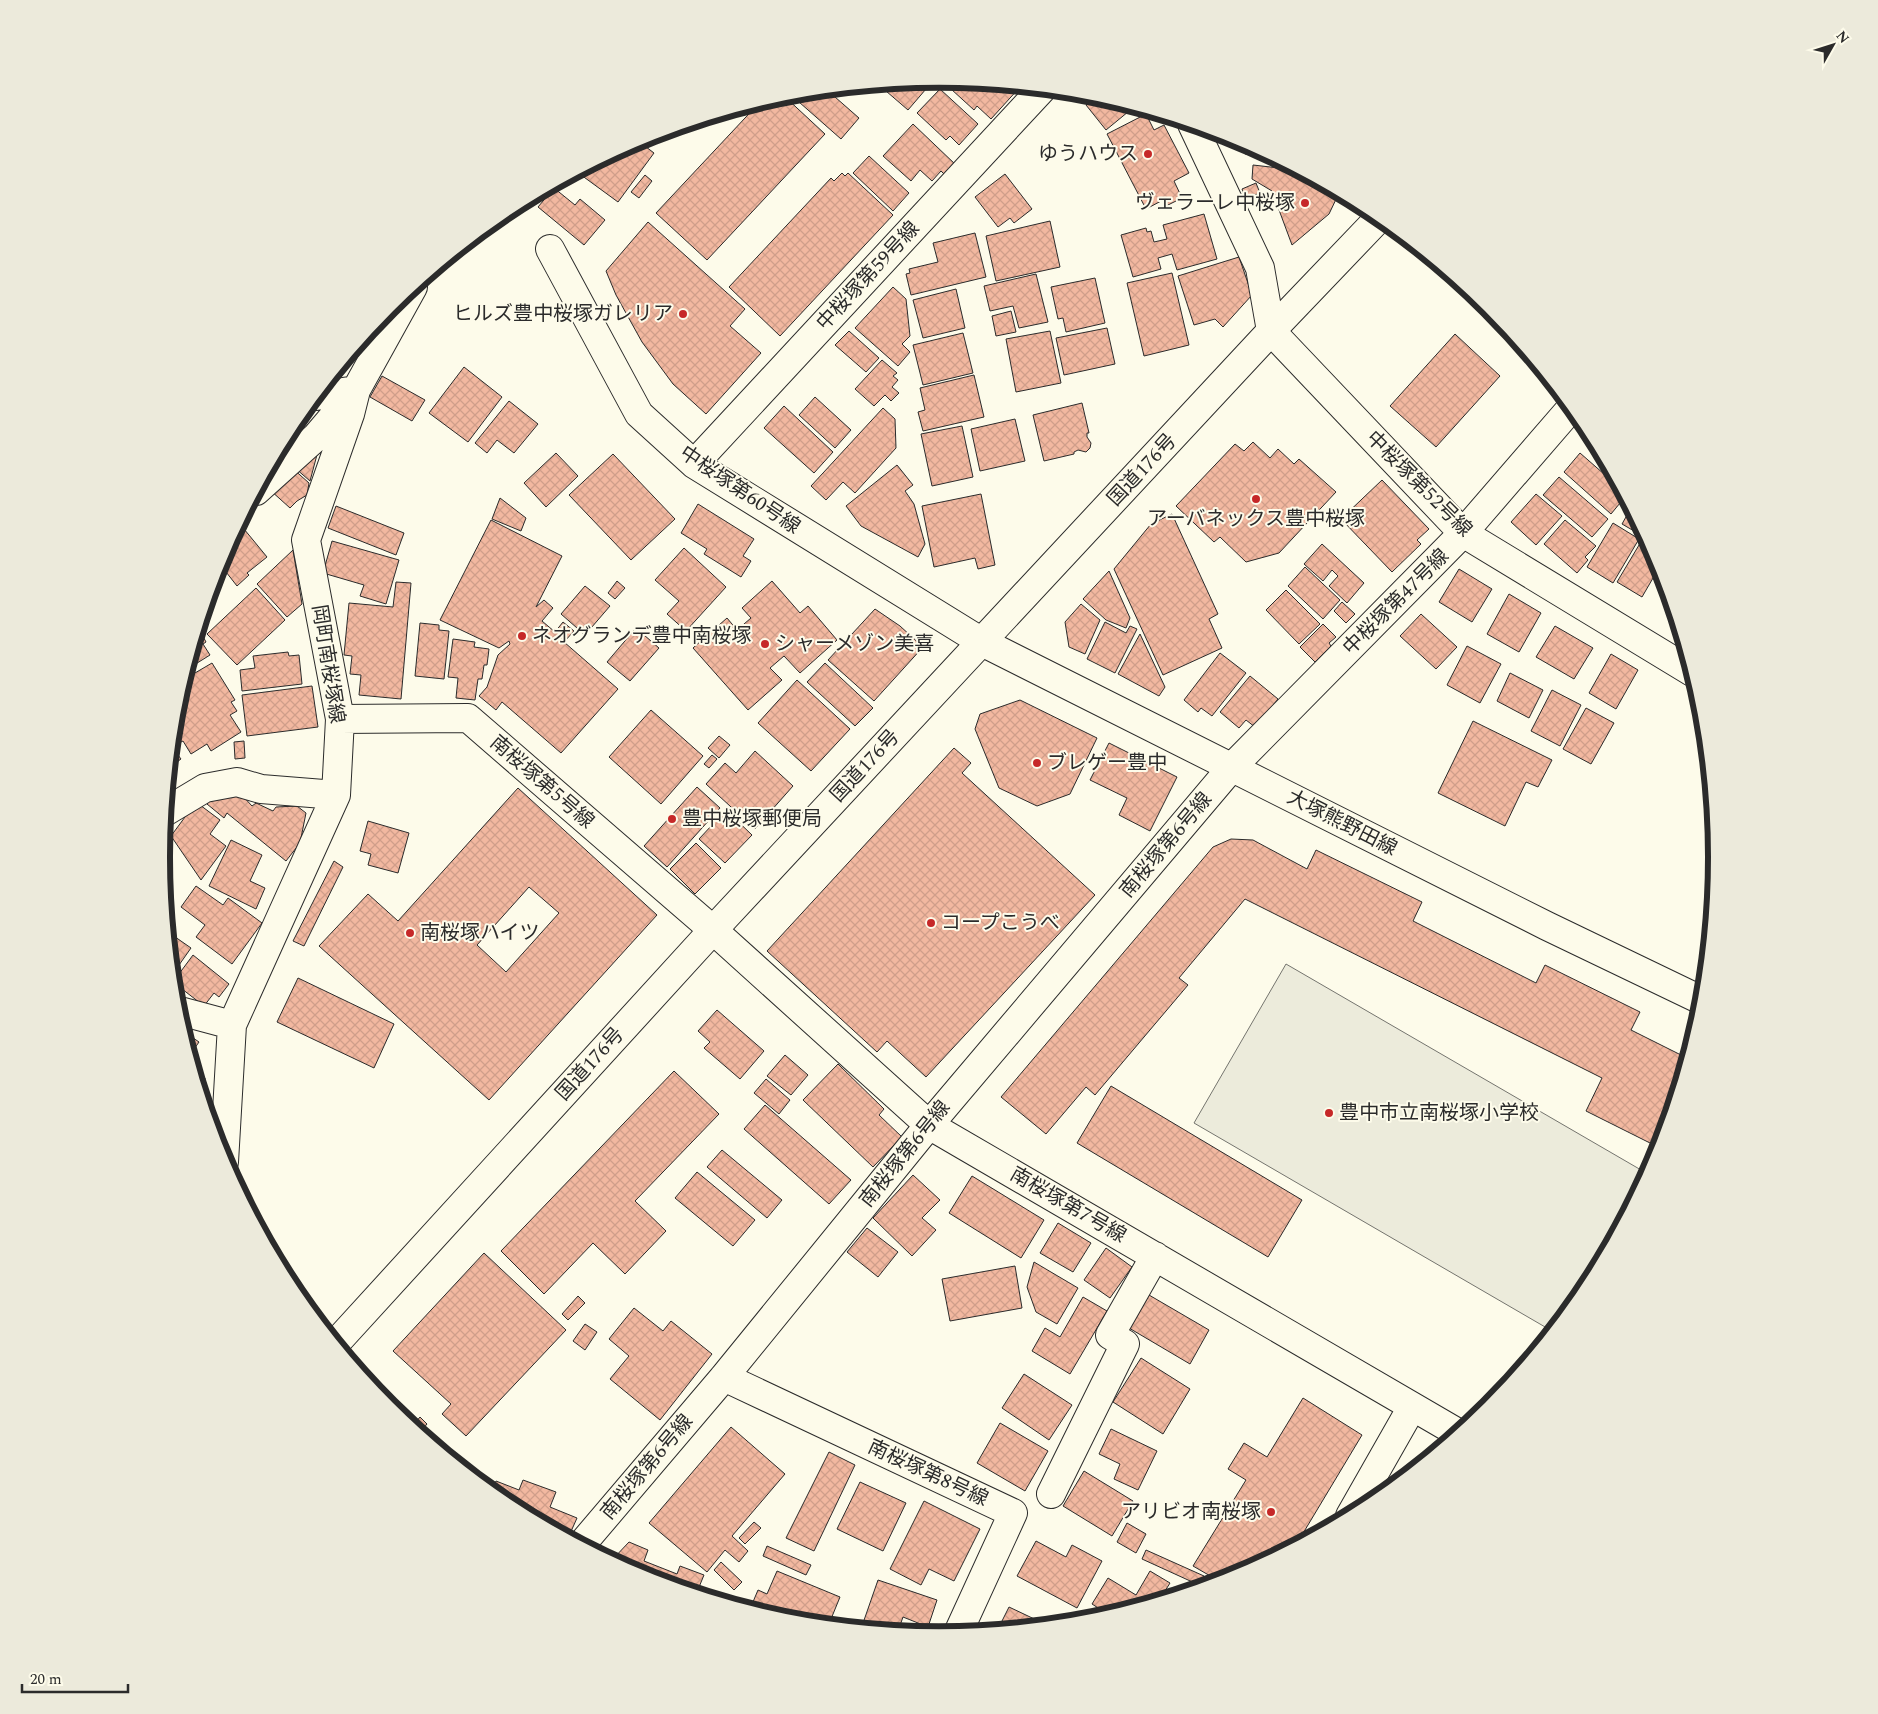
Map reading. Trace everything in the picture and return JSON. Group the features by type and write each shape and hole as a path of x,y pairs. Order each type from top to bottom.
{"main road":[{"name":"中桜塚第59号線","path":"694,464 1037,94"},
{"path":"1196,132 1260,268 1271,331"},
{"name":"国道176号","path":"340,1339 712,930 1271,331 1375,223"},
{"name":"中桜塚第60号線","path":"550,248 639,414 694,464 982,642"},
{"name":"岡町南桜塚線","path":"225,1143 232,1025 336,795 340,719 306,540 350,414 356,390 403,306"},
{"name":"中桜塚第52号線","path":"1271,331 1463,533 1684,667"},
{"path":"325,395 356,390"},
{"path":"269,480 316,438 356,390"},
{"name":"中桜塚第47号線","path":"1232,767 1463,533 1567,413"},
{"name":"大塚熊野田線","path":"982,642 1547,926 1696,997"},
{"name":"南桜塚第5号線","path":"340,719 468,718 712,930"},
{"name":"南桜塚第6号線","path":"586,1540 724,1377 929,1125 1232,767"},
{"path":"171,808 205,788 236,782 261,789 336,795"},
{"name":"南桜塚第7号線","path":"712,930 929,1125 1452,1430"},
{"path":"185,1013 232,1025"},
{"path":"1051,1494 1125,1344 1110,1335 1155,1256"},
{"name":"南桜塚第8号線","path":"724,1377 1013,1513 961,1626"},
{"path":"1358,1503 1412,1407"}],"shaded area":[{"path":"1286,964 1641,1170 1605,1242 1579,1285 1547,1328 1194,1123"}],"building":[{"path":"925,88 908,110 884,89"},
{"path":"950,88 1016,92 991,119 977,106 974,110"},
{"path":"940,89 978,124 959,145 950,136 946,140 917,113"},
{"path":"833,95 859,118 841,139 797,101"},
{"path":"790,102 825,134 707,260 656,213 751,111"},
{"path":"1089,102 1128,112 1106,130 1086,105"},
{"name":"ゆうハウス","path":"1143,115 1147,117 1154,130 1164,125 1189,173 1174,181 1182,198 1166,206 1163,200 1146,209 1107,134"},
{"path":"913,124 956,165 946,176 941,171 932,181 920,170 911,181 883,156"},
{"path":"645,146 654,153 618,202 582,176"},
{"path":"869,156 909,193 893,211 853,173"},
{"name":"ヴェラーレ中桜塚","path":"1253,165 1281,168 1336,198 1329,214 1292,245 1272,191 1252,179"},
{"path":"842,173 845,176 848,173 893,215 780,336 729,287 831,178 834,181"},
{"path":"1005,174 1032,209 1014,223 1010,218 998,227 975,197"},
{"path":"645,175 652,181 639,198 631,192"},
{"path":"1256,183 1260,193 1246,199 1242,189"},
{"path":"556,190 575,205 580,199 605,220 584,245 538,207 549,194"},
{"path":"1204,214 1217,259 1177,270 1172,254 1158,258 1161,269 1133,277 1121,235 1146,228 1147,232 1151,231 1154,242 1167,239 1163,225"},
{"path":"1050,221 1060,267 996,281 986,236"},
{"name":"ヒルズ豊中桜塚ガレリア","path":"648,222 745,309 730,326 761,353 706,414 673,384 642,342 616,295 606,271"},
{"path":"975,233 986,277 911,295 906,274 910,273 909,269 938,262 933,243"},
{"path":"1239,257 1252,295 1223,327 1215,319 1194,325 1178,276"},
{"path":"1172,273 1189,345 1144,356 1127,283"},
{"path":"1036,274 1048,322 1019,328 1013,306 990,311 984,286"},
{"path":"1095,278 1105,323 1066,332 1063,318 1058,319 1051,287"},
{"path":"893,287 906,299 910,336 902,344 910,352 898,366 855,328"},
{"path":"956,289 965,328 923,338 913,300"},
{"path":"1011,311 1016,332 996,336 992,316"},
{"path":"1107,328 1115,364 1064,375 1056,338"},
{"path":"849,331 879,358 866,372 835,345"},
{"path":"1050,331 1061,383 1016,392 1006,339"},
{"path":"963,333 973,373 923,385 913,345"},
{"path":"1455,334 1500,376 1436,447 1390,406"},
{"path":"882,360 897,373 893,376 898,380 892,387 899,393 891,401 885,395 874,406 855,389"},
{"path":"464,367 502,397 468,442 429,413"},
{"path":"974,375 984,417 923,431 918,412 925,410 920,388"},
{"path":"382,376 425,400 412,421 370,397"},
{"path":"815,397 851,430 835,448 799,415"},
{"path":"509,401 538,424 514,453 497,440 487,453 475,443"},
{"path":"1082,403 1089,433 1087,433 1087,437 1091,443 1090,448 1086,452 1078,450 1074,454 1044,461 1033,415"},
{"path":"784,406 833,452 814,473 764,428"},
{"path":"883,408 895,419 896,448 855,493 843,482 826,500 811,486"},
{"path":"1015,419 1025,461 980,471 971,429"},
{"path":"303,423 304,428 301,429 301,433 296,434"},
{"path":"962,426 973,477 932,486 921,434"},
{"name":"アーバネックス豊中桜塚","path":"1253,442 1270,458 1278,449 1294,464 1299,459 1336,492 1279,553 1246,562 1220,537 1214,542 1176,506 1235,444 1244,451"},
{"path":"318,451 310,481 295,468"},
{"path":"556,453 578,476 546,507 524,483"},
{"path":"1580,453 1608,477 1621,502 1611,514 1564,472"},
{"path":"613,454 675,519 631,560 569,495"},
{"path":"897,465 913,485 905,491 914,504 925,544 918,557 861,526 846,506"},
{"path":"291,467 309,483 307,495 290,508 270,490"},
{"path":"1559,477 1608,519 1592,537 1543,495"},
{"path":"1382,480 1429,529 1417,540 1421,544 1392,572 1341,519"},
{"path":"981,494 995,565 978,569 975,558 934,567 922,506"},
{"path":"1536,494 1562,516 1536,545 1511,522"},
{"path":"500,498 526,518 521,531 492,519"},
{"path":"698,504 754,539 743,556 751,561 741,577 704,554 707,549 681,533"},
{"path":"336,506 404,533 396,555 328,528"},
{"path":"1172,514 1218,614 1209,619 1222,648 1163,675 1114,569 1151,524"},
{"path":"1628,514 1636,532 1622,524"},
{"name":"ネオグランデ豊中南桜塚","path":"491,520 562,556 536,607 544,600 553,608 542,621 555,632 563,622 574,631 564,642 618,689 561,753 502,702 496,710 479,696 487,687 498,655 510,644 509,641 499,648 440,620"},
{"path":"1565,520 1596,546 1585,557 1588,560 1577,573 1544,544"},
{"path":"1613,523 1639,539 1613,583 1587,567"},
{"path":"243,530 267,557 247,573 249,575 237,586 225,571"},
{"path":"332,541 399,560 386,604 360,596 364,585 323,573"},
{"path":"1641,542 1655,575 1642,597 1617,582"},
{"path":"1322,544 1364,583 1347,603 1329,586 1338,576 1332,570 1323,581 1304,564"},
{"path":"684,548 726,587 686,631 667,614 679,601 655,580"},
{"path":"293,550 302,604 287,617 257,584"},
{"path":"1305,567 1340,600 1323,619 1288,586"},
{"path":"1459,569 1492,589 1472,622 1439,602"},
{"path":"1109,571 1130,618 1126,628 1106,620 1083,599"},
{"path":"617,581 625,588 615,599 608,593"},
{"name":"シャーメゾン美喜","path":"772,581 800,613 808,606 837,640 800,673 784,656 770,668 782,680 748,710 693,648 727,618 737,630 751,618 742,608"},
{"path":"396,582 411,583 401,699 359,695 361,675 350,674 352,656 344,655 349,603 393,607"},
{"path":"585,586 610,606 585,635 561,614"},
{"path":"256,588 285,620 237,665 207,634"},
{"path":"1286,590 1320,624 1299,644 1266,610"},
{"path":"1509,594 1541,613 1519,652 1487,634"},
{"path":"1342,602 1355,614 1346,623 1334,611"},
{"path":"1081,604 1100,620 1085,654 1069,647 1065,622"},
{"path":"875,609 900,626 923,647 874,701 828,660"},
{"path":"1421,614 1457,647 1436,669 1400,636"},
{"path":"1105,622 1126,633 1130,626 1137,629 1115,673 1087,659"},
{"path":"420,623 439,625 439,630 449,631 444,679 415,676"},
{"path":"1323,624 1336,637 1329,643 1331,646 1315,662 1300,647"},
{"path":"1555,626 1593,648 1574,679 1536,657"},
{"path":"636,628 659,648 630,681 607,662"},
{"path":"1140,634 1165,687 1159,696 1118,674"},
{"path":"203,636 206,642 203,644 210,655 194,665"},
{"path":"453,639 475,642 474,647 489,649 487,665 484,665 482,679 478,679 475,700 456,698 458,678 448,677"},
{"path":"1467,646 1501,664 1480,703 1447,685"},
{"path":"288,652 289,656 299,655 302,684 242,691 240,670 255,668 253,656"},
{"path":"1220,653 1246,673 1212,716 1201,708 1198,712 1184,700"},
{"path":"1611,654 1638,670 1616,709 1589,693"},
{"path":"212,663 235,700 231,702 237,711 230,715 241,732 211,751 207,744 191,754 183,741 178,743 192,675"},
{"path":"825,663 873,708 855,726 807,682"},
{"path":"1510,673 1543,690 1529,718 1497,701"},
{"path":"1250,676 1278,699 1255,727 1246,720 1239,728 1220,712"},
{"path":"797,680 850,729 811,771 758,723"},
{"path":"312,686 318,727 247,736 242,695"},
{"path":"1552,690 1581,705 1560,746 1531,731"},
{"name":"ブレゲー豊中","path":"1020,700 1097,738 1070,794 1037,806 999,788 975,729 980,714"},
{"path":"1586,708 1614,723 1591,764 1563,749"},
{"path":"651,710 703,756 661,804 609,757"},
{"path":"1473,721 1552,760 1538,787 1526,782 1505,826 1438,793"},
{"path":"719,736 730,745 719,758 708,748"},
{"path":"244,741 245,758 235,759 234,742"},
{"path":"1109,743 1177,777 1150,831 1119,815 1127,798 1090,780"},
{"name":"コープこうべ","path":"954,748 971,763 962,773 1095,895 926,1077 887,1041 877,1052 767,951"},
{"path":"755,751 793,786 755,829 706,784 725,763 736,773"},
{"path":"177,753 181,759 175,763"},
{"path":"712,755 717,759 709,768 704,764"},
{"path":"697,787 720,808 667,867 644,846"},
{"name":"南桜塚ハイツ","path":"518,788 657,915 489,1100 319,946 368,894 398,921","holes":["529,887 559,913 506,972 477,945"]},
{"path":"241,794 252,806 256,803 273,811 276,807 297,806 306,813 300,843 286,861 227,813 224,818 207,804 211,800"},
{"path":"196,802 220,820 210,834 226,846 201,880 171,836"},
{"path":"726,810 752,835 725,863 699,839"},
{"path":"368,821 409,833 398,873 368,865 371,854 360,851"},
{"path":"1231,839 1253,840 1307,869 1316,850 1422,902 1413,921 1536,983 1545,965 1640,1012 1631,1030 1682,1056 1668,1104 1653,1144 1586,1111 1602,1078 1245,899 1179,978 1188,985 1095,1095 1086,1087 1046,1134 1001,1097 1213,847"},
{"path":"231,840 262,855 250,881 265,888 256,909 209,886"},
{"path":"696,843 721,868 695,894 670,869"},
{"path":"334,861 343,867 304,946 293,941"},
{"path":"196,886 223,905 228,898 262,923 232,964 196,937 205,925 181,907"},
{"path":"174,936 191,948 178,967"},
{"path":"193,955 229,984 219,997 214,993 204,1006 181,988 179,974"},
{"path":"298,978 394,1024 374,1068 277,1022"},
{"path":"717,1010 764,1051 740,1079 704,1048 710,1042 698,1031"},
{"path":"191,1037 199,1042 194,1049"},
{"path":"785,1055 808,1075 791,1095 767,1076"},
{"path":"838,1064 884,1109 879,1115 902,1137 873,1167 803,1100"},
{"path":"674,1071 719,1114 635,1201 666,1231 625,1274 593,1243 544,1294 501,1251"},
{"path":"766,1079 790,1100 779,1114 754,1093"},
{"path":"1111,1086 1302,1200 1268,1257 1077,1143"},
{"path":"765,1105 851,1180 829,1204 744,1129"},
{"path":"722,1150 782,1200 767,1218 707,1167"},
{"path":"697,1172 755,1220 733,1246 675,1198"},
{"path":"913,1175 940,1200 922,1218 936,1230 912,1256 873,1218"},
{"path":"972,1176 1044,1220 1021,1258 949,1213"},
{"path":"1058,1223 1091,1243 1073,1272 1040,1253"},
{"path":"867,1228 898,1252 878,1277 847,1252"},
{"path":"1106,1248 1132,1267 1110,1298 1084,1280"},
{"path":"484,1253 566,1330 466,1436 442,1414 451,1404 393,1351"},
{"path":"1034,1262 1078,1288 1057,1324 1036,1312 1027,1287"},
{"path":"1015,1266 1022,1308 950,1321 942,1279"},
{"path":"1149,1295 1209,1330 1190,1364 1129,1328"},
{"path":"578,1296 585,1303 568,1320 562,1314"},
{"path":"1083,1297 1107,1311 1070,1374 1032,1351 1045,1328 1060,1337"},
{"path":"634,1308 663,1331 671,1321 712,1354 660,1420 610,1379 629,1356 609,1339"},
{"path":"585,1324 597,1332 585,1350 573,1341"},
{"path":"1141,1358 1190,1389 1163,1434 1113,1402"},
{"path":"1024,1374 1072,1405 1049,1440 1002,1408"},
{"name":"アリビオ南桜塚","path":"1303,1398 1362,1435 1302,1535 1279,1547 1211,1576 1193,1566 1246,1480 1228,1469 1244,1443 1267,1457"},
{"path":"420,1417 427,1424 424,1428 416,1421"},
{"path":"1000,1423 1048,1451 1025,1491 977,1463"},
{"path":"731,1427 785,1474 732,1536 748,1551 739,1562 725,1550 707,1572 649,1523"},
{"path":"1111,1429 1157,1451 1138,1490 1114,1479 1120,1464 1099,1454"},
{"path":"829,1452 855,1465 814,1551 786,1538"},
{"path":"1084,1471 1133,1501 1112,1536 1063,1506"},
{"path":"523,1480 556,1492 550,1507 577,1518 571,1532 511,1497 494,1485 496,1481 519,1490"},
{"path":"860,1482 906,1503 883,1551 837,1529"},
{"path":"924,1501 980,1529 954,1581 929,1569 921,1585 890,1569"},
{"path":"754,1522 761,1528 745,1544 739,1538"},
{"path":"1127,1523 1146,1534 1136,1553 1117,1542"},
{"path":"1036,1541 1066,1557 1072,1545 1102,1561 1077,1608 1017,1576"},
{"path":"629,1542 648,1550 644,1561 677,1574 680,1566 704,1575 699,1588 617,1555"},
{"path":"767,1546 811,1565 806,1575 763,1556"},
{"path":"1146,1550 1204,1576 1202,1580 1194,1583 1142,1559"},
{"path":"721,1562 742,1582 734,1590 714,1570"},
{"path":"777,1571 840,1597 831,1619 789,1612 753,1603 758,1590 767,1594"},
{"path":"1150,1571 1170,1583 1164,1592 1138,1600 1100,1609 1092,1604 1108,1578 1136,1595"},
{"path":"878,1580 937,1600 928,1626 903,1617 900,1625 863,1622"},
{"path":"1009,1607 1037,1620 1001,1624"}],"place":[{"name":"ゆうハウス","path":"1148,154"},
{"name":"ヴェラーレ中桜塚","path":"1305,203"},
{"name":"ヒルズ豊中桜塚ガレリア","path":"683,314"},
{"name":"アーバネックス豊中桜塚","path":"1256,499"},
{"name":"ネオグランデ豊中南桜塚","path":"522,636"},
{"name":"シャーメゾン美喜","path":"765,644"},
{"name":"ブレゲー豊中","path":"1037,763"},
{"name":"豊中桜塚郵便局","path":"672,819"},
{"name":"コープこうべ","path":"931,923"},
{"name":"南桜塚ハイツ","path":"410,933"},
{"name":"豊中市立南桜塚小学校","path":"1329,1113"},
{"name":"アリビオ南桜塚","path":"1271,1512"}]}
